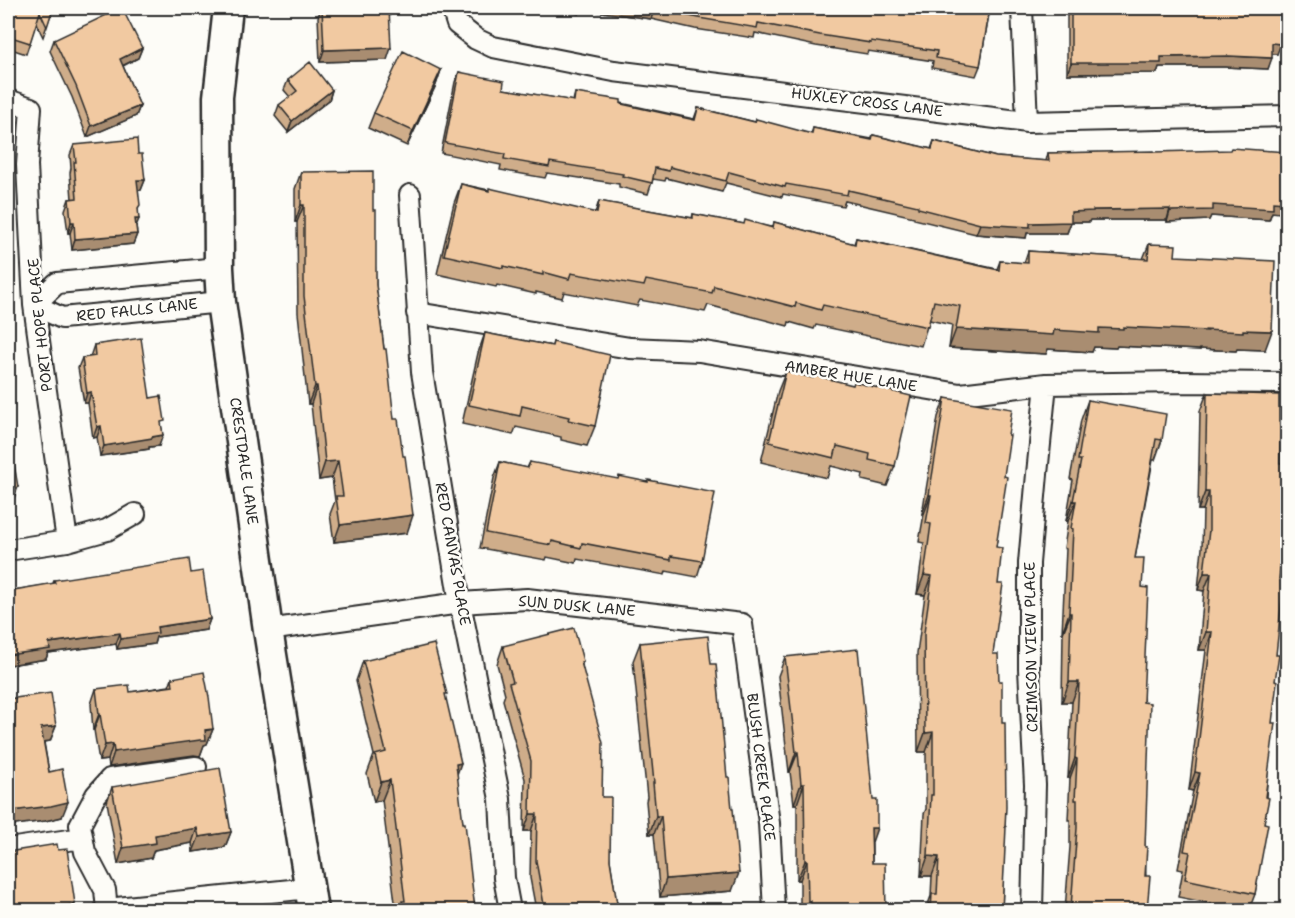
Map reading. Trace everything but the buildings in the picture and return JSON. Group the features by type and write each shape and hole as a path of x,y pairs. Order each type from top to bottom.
{"street":[{"name":"CRESTDALE LANE","path":"228,8 218,97 221,302 268,630 312,899"},
{"path":"1022,8 1028,122"},
{"name":"HUXLEY CROSS LANE","path":"454,16 476,39 493,46 614,71 1028,122 1287,116"},
{"name":"PORT HOPE PLACE","path":"8,100 31,108 27,165 34,305 67,541"},
{"name":"RED CANVAS PLACE","path":"410,195 422,372 460,603 500,799 504,878 510,910"},
{"path":"34,305 57,283 219,268"},
{"name":"RED FALLS LANE","path":"34,305 62,318 221,302"},
{"name":"AMBER HUE LANE","path":"417,313 630,348 699,351 960,393 1046,384 1287,383"},
{"name":"CRIMSON VIEW PLACE","path":"1032,910 1035,785 1029,669 1029,563 1046,384"},
{"path":"8,550 67,541 107,530 135,514"},
{"name":"SUN DUSK LANE","path":"268,630 460,603 527,599 742,624"},
{"name":"BLUSH CREEK PLACE","path":"742,624 769,823 774,910"},
{"path":"196,767 110,779 96,795 80,825 85,852 105,890 107,910 312,899"},
{"path":"8,849 82,838"}]}
